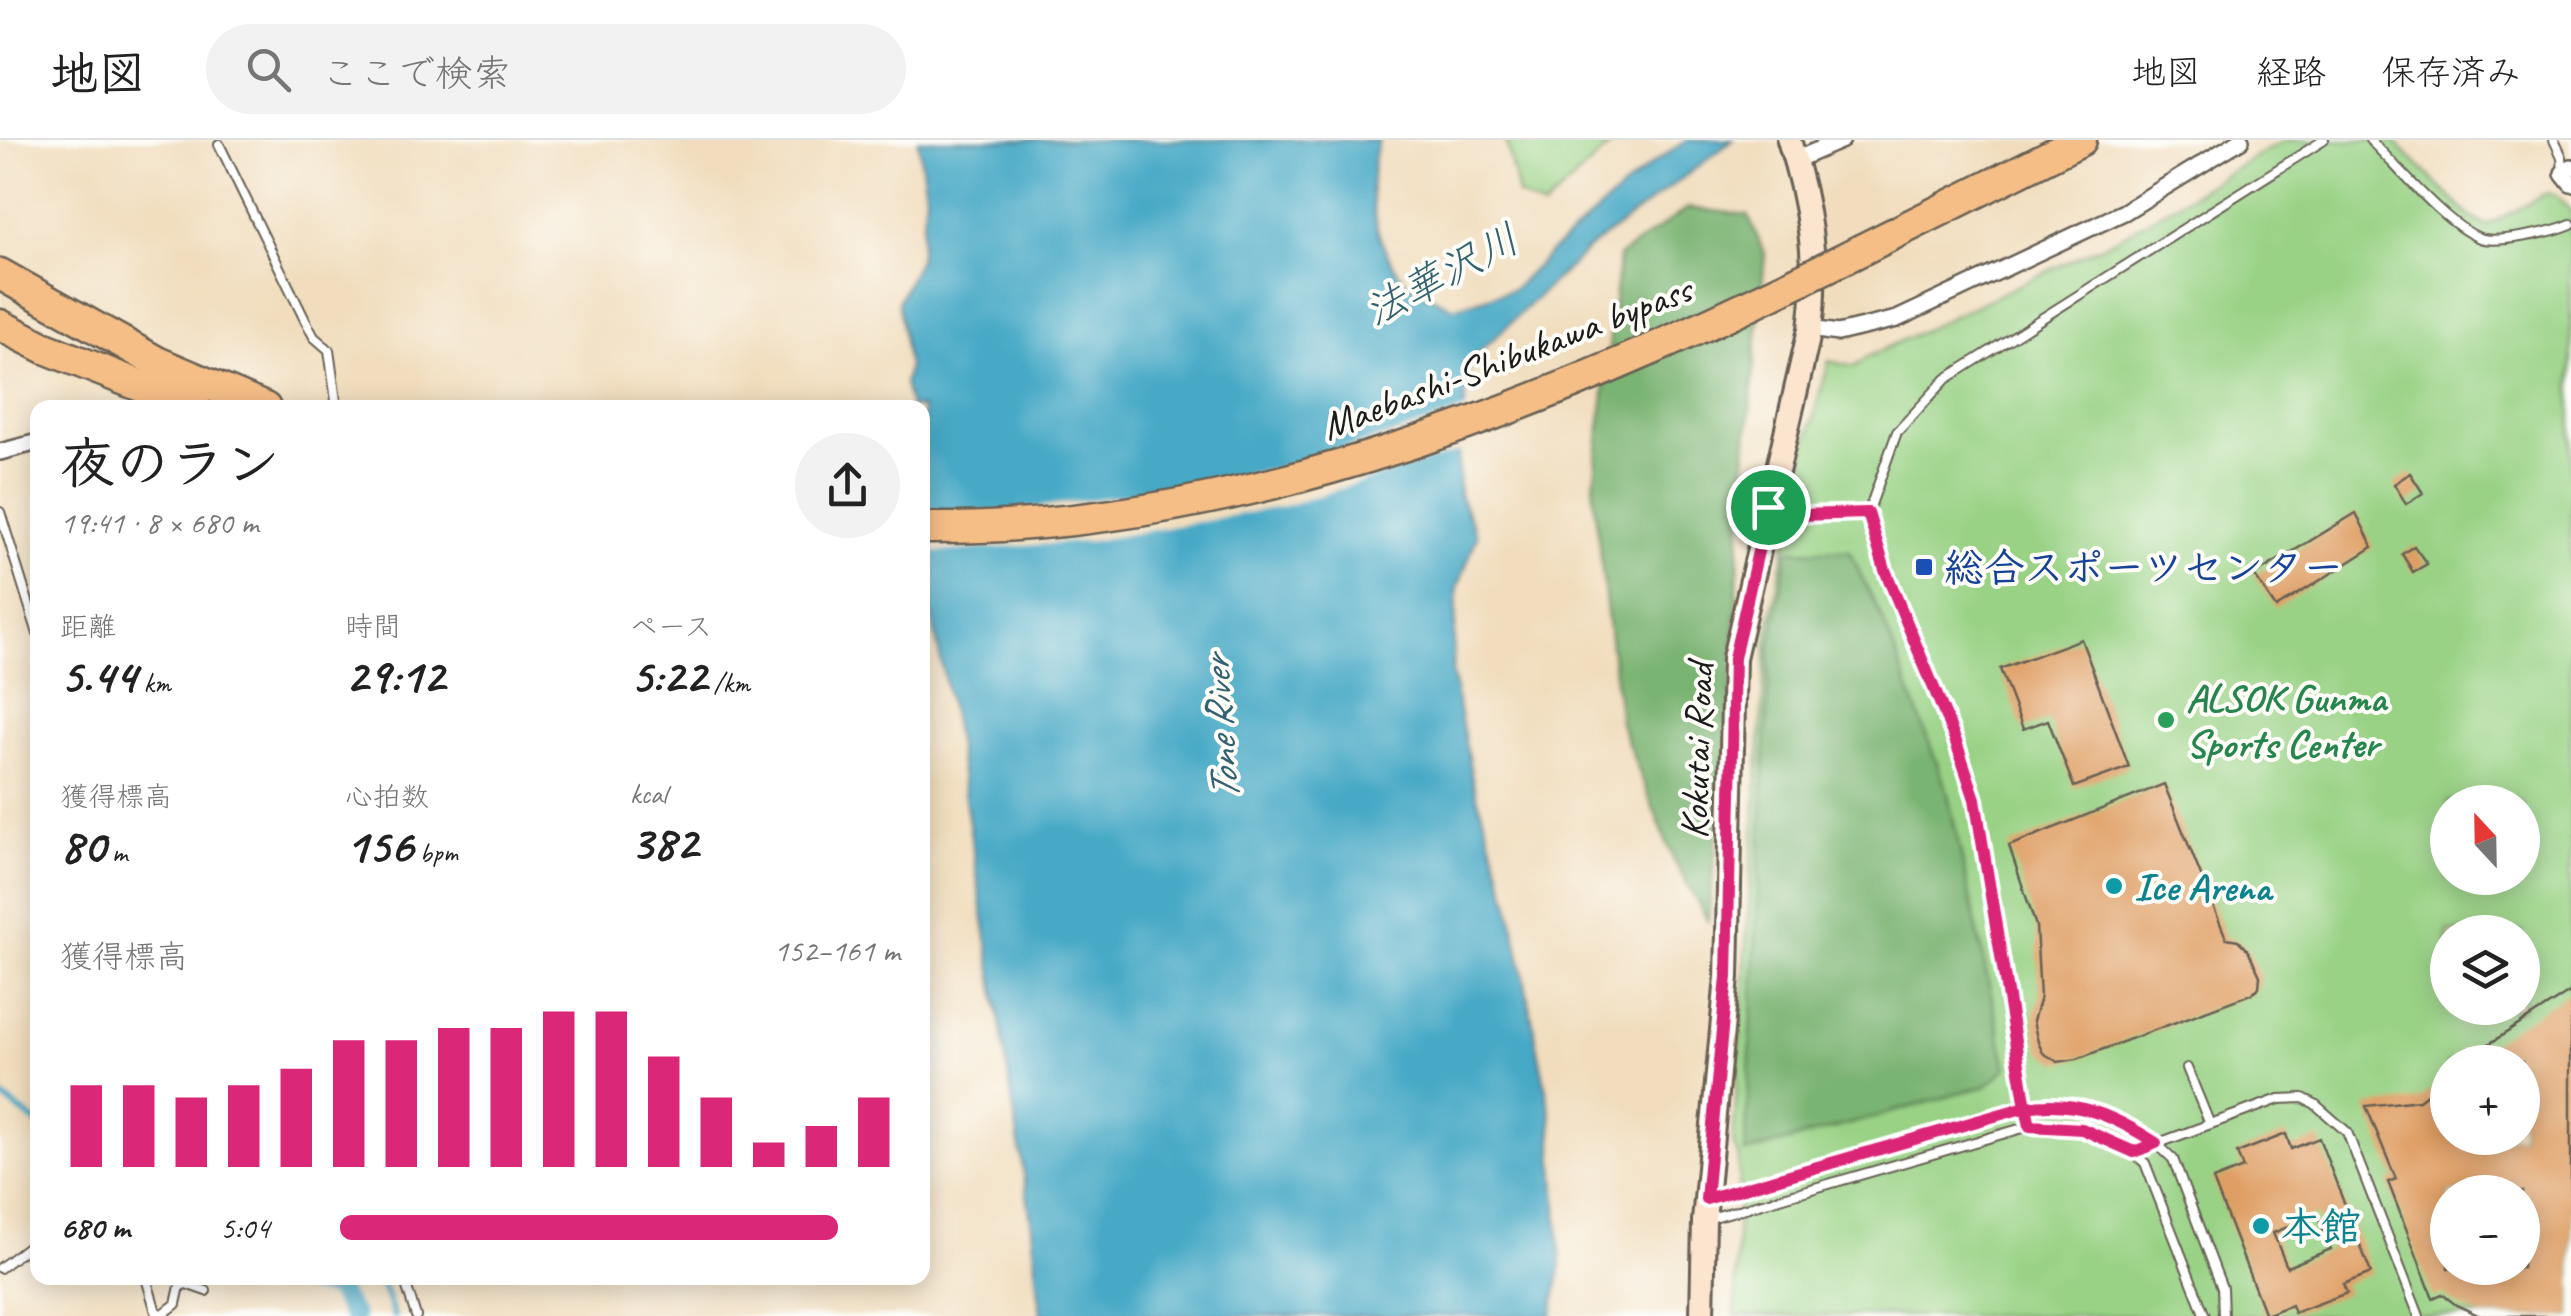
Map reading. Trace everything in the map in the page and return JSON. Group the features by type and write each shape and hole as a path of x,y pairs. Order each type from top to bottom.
{"highway":[{"name":"Maebashi-Shibukawa bypass","path":"930,528 1072,519 1146,509 1225,494 1414,442 1559,388 1716,320 2081,140"},
{"path":"0,254 71,298 118,342"},
{"path":"0,274 118,342 247,400"},
{"path":"0,324 44,348 176,400"}],"street":[{"path":"1792,150 1842,140"},
{"path":"1810,329 1838,333 1907,315 2124,212 2241,140"},
{"name":"Kokutai Road","path":"1702,1316 1705,1210 1727,977 1734,658 1810,329 1816,280 1792,150"},
{"path":"0,452 30,444"}],"lane":[{"path":"2030,1126 1975,799 1955,739 1885,570 1868,513 1897,432 1946,379 2324,140"},
{"path":"2370,140 2458,226 2483,240 2571,224"},
{"path":"2554,140 2568,174"},
{"path":"219,144 314,337 330,350 336,400"},
{"path":"1768,507 1799,515 1868,513"},
{"path":"0,512 30,608"},
{"path":"2187,1068 2208,1122"},
{"path":"2134,1152 2279,1098 2302,1098 2336,1120 2346,1132 2418,1316"},
{"path":"1705,1210 2026,1107 2058,1104 2088,1108 2127,1124 2173,1159 2222,1288 2223,1316"},
{"path":"1705,1210 2030,1126 2082,1129 2134,1152 2146,1163 2205,1316"},
{"path":"0,1268 30,1244"},
{"path":"148,1285 156,1312 163,1314 176,1304 183,1285"},
{"path":"189,1285 206,1291"},
{"path":"406,1285 416,1316"}],"green space":[{"path":"1506,140 1616,140 1543,209 1518,195"},
{"name":"ALSOK Gunma Sports Center","path":"2284,140 2393,140 2468,215 2486,226 2548,193 2558,196 2571,211 2571,1316 1735,1316 1739,1156 1733,1143 1767,638 1806,444 1829,361 1854,367 1867,357 2120,237"},
{"path":"1688,208 1748,215 1765,255 1744,472 1730,705 1708,921 1674,861 1620,723 1593,494 1619,256"},
{"path":"1788,550 1849,551 1883,620 1947,790 2007,1068 1986,1086 1745,1153 1770,648"}],"water":[{"name":"Tone River","path":"918,140 1379,140 1372,175 1373,210 1390,260 1417,289 1454,308 1514,289 1648,167 1687,140 1733,140 1588,249 1470,361 1458,460 1459,494 1477,536 1458,587 1452,672 1473,783 1509,900 1551,1115 1561,1267 1552,1316 1041,1316 1032,1227 953,722 930,608 930,400 908,400 904,384 908,368 898,302 919,259 926,195"}],"pier":[{"path":"1470,408 1464,450 1285,506 1092,541 930,552 930,515 1004,512 1203,484 1278,468"}],"building":[{"path":"2410,473 2423,493 2406,504 2394,484"},
{"path":"2356,513 2373,547 2276,608 2254,575"},
{"path":"2414,546 2427,564 2413,572 2402,554"},
{"path":"2081,639 2129,767 2074,787 2048,720 2023,729 2000,669"},
{"name":"Ice Arena","path":"2164,784 2226,938 2238,940 2248,950 2260,976 2259,987 2251,994 2077,1059 2058,1062 2043,1053 2033,1021 2040,997 2036,926 2009,846"},
{"path":"2571,991 2571,1316 2480,1316 2442,1294 2433,1298 2388,1182 2396,1179 2366,1106 2419,1100 2430,1091 2430,1155 2540,1155 2540,1045 2487,1045 2518,1025 2540,1025 2540,1011"},
{"name":"本館","path":"2286,1134 2291,1149 2319,1138 2371,1273 2343,1284 2347,1293 2294,1313 2291,1305 2265,1315 2213,1180 2243,1168 2237,1153","holes":["2317,1215 2331,1249 2287,1267 2273,1233"]}],"waterway":[{"path":"0,1095 30,1118"},
{"path":"323,1285 335,1287 354,1316"},
{"path":"383,1285 394,1316"}],"place":[{"name":"総合スポーツセンター","path":"1924,567"},
{"name":"ALSOK Gunma Sports Center","path":"2166,720"},
{"name":"Ice Arena","path":"2114,886"},
{"name":"本館","path":"2261,1226"}],"route":[{"path":"1768,507 1734,658 1727,977 1706,1199 2026,1107 2030,1126 2082,1129 2134,1152 2156,1143 2127,1124 2088,1108 2058,1104 2026,1107 1975,799 1955,739 1885,570 1868,513 1799,515 1768,507"}],"water label":[{"name":"法華沢川","path":"1441,274"}]}
